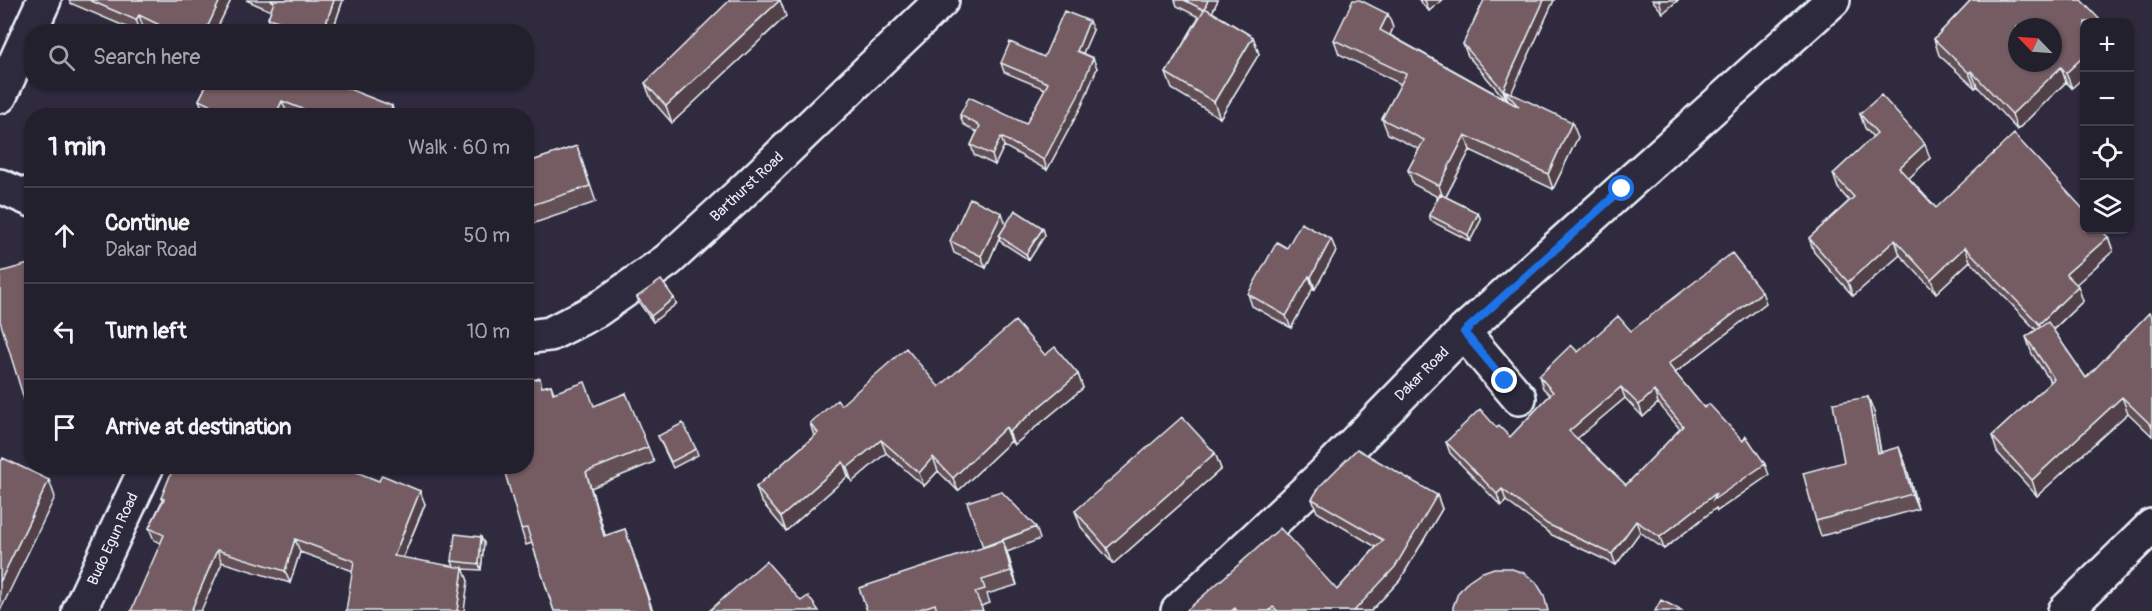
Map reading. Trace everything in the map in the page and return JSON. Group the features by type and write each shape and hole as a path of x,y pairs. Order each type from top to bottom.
{"street":[{"path":"33,24 44,0"},
{"name":"Barthurst Road","path":"534,336 550,334 597,310 668,260 942,0"},
{"name":"Dakar Road","path":"1179,611 1323,475 1464,332 1833,0"},
{"path":"0,96 24,44"},
{"path":"0,186 24,196"},
{"path":"1464,332 1519,398"},
{"name":"Budo Egun Road","path":"80,611 143,474"},
{"path":"2065,611 2152,526"}],"building":[{"path":"89,0 220,0 209,24 158,24 139,15 136,20"},
{"path":"270,0 334,0 326,24 285,24 268,18 274,2"},
{"path":"730,0 780,0 666,106 645,83"},
{"path":"1184,0 1208,0 1204,10"},
{"path":"1353,0 1360,0 1388,14 1380,30 1519,107 1504,90 1572,122 1548,174 1465,135 1439,186 1408,170 1424,140 1382,119 1406,74 1334,40"},
{"path":"1484,0 1544,0 1503,90 1463,44"},
{"path":"1971,0 2081,0 2098,18 2080,18 2080,60 2066,73 2062,68 2062,18 2008,18 2008,72 2056,72 2012,114 1971,71 1969,73 1934,39"},
{"path":"1205,8 1253,37 1214,102 1166,73"},
{"path":"1064,11 1089,21 1077,51 1093,58 1078,96 1044,160 1001,137 992,155 971,145 980,126 960,115 969,97 1026,124 1048,83 1001,63 1010,42 1044,57"},
{"path":"204,90 351,90 392,106 391,108 300,108 282,101 279,108 216,108 199,100"},
{"path":"1881,95 1925,144 1899,168 1936,208 2014,134 2080,206 2080,234 2105,234 2108,237 2066,274 2078,286 2039,324 1965,247 1931,279 1895,240 1848,282 1809,238 1854,197 1833,174 1877,133 1860,114"},
{"path":"577,146 590,186 534,204 534,160"},
{"path":"1440,194 1478,213 1468,235 1429,215"},
{"path":"970,198 1002,213 981,256 950,241"},
{"path":"1015,210 1043,228 1026,254 999,236"},
{"path":"1301,223 1331,239 1311,277 1309,276 1286,316 1248,294 1277,242 1287,248"},
{"path":"1732,253 1762,292 1668,364 1704,408 1709,404 1743,441 1746,436 1765,464 1713,500 1716,493 1660,537 1636,521 1612,554 1547,524 1502,489 1497,494 1446,442 1480,409 1497,428 1499,426 1510,437 1553,392 1539,376 1571,345 1578,352 1618,316 1631,331","holes":["1621,387 1639,405 1654,391 1683,426 1626,485 1569,431"]},
{"path":"24,265 24,399 0,321 0,272"},
{"path":"661,280 674,298 651,316 637,297"},
{"path":"2149,313 2152,317 2152,426 2122,397 2032,480 1992,436 2054,379 2026,337 2048,322 2086,378"},
{"path":"1015,321 1045,355 1055,347 1078,374 1009,432 1006,427 953,478 933,457 919,473 881,440 847,468 843,462 781,517 756,487 818,433 810,423 837,400 841,405 906,348 939,387"},
{"path":"540,378 542,387 551,385 553,393 585,382 594,406 626,393 648,447 586,472 604,536 625,529 652,611 554,611 527,528 521,529 505,474 534,474 534,380"},
{"path":"1868,397 1878,453 1899,447 1912,494 1816,521 1803,473 1844,462 1833,403"},
{"path":"1182,417 1215,453 1107,548 1075,511"},
{"path":"683,423 696,449 671,462 658,436"},
{"path":"1357,449 1437,495 1395,567 1354,611 1278,611 1273,607 1269,611 1237,611 1235,608 1231,611 1186,611 1280,528 1337,590 1383,540 1312,499 1320,486"},
{"path":"3,458 24,468 24,474 36,474 49,480 0,582 0,464"},
{"path":"171,474 361,474 379,481 382,475 420,491 394,556 463,568 457,611 346,611 354,561 295,539 285,571 217,550 191,611 131,611 164,535 149,528 164,499 161,498"},
{"path":"1001,491 1036,527 983,547 967,502"},
{"path":"455,534 481,537 479,564 452,561"},
{"path":"1003,541 1011,571 982,580 985,589 975,592 983,611 937,611 935,604 914,611 867,611 859,588"},
{"path":"766,561 801,601 808,596 819,611 709,611"},
{"path":"1494,568 1509,568 1524,573 1536,582 1544,595 1548,611 1453,611 1458,593 1468,581"},
{"path":"1661,600 1683,611 1655,611"}],"route":[{"path":"1505,381 1464,332 1622,189"}]}
